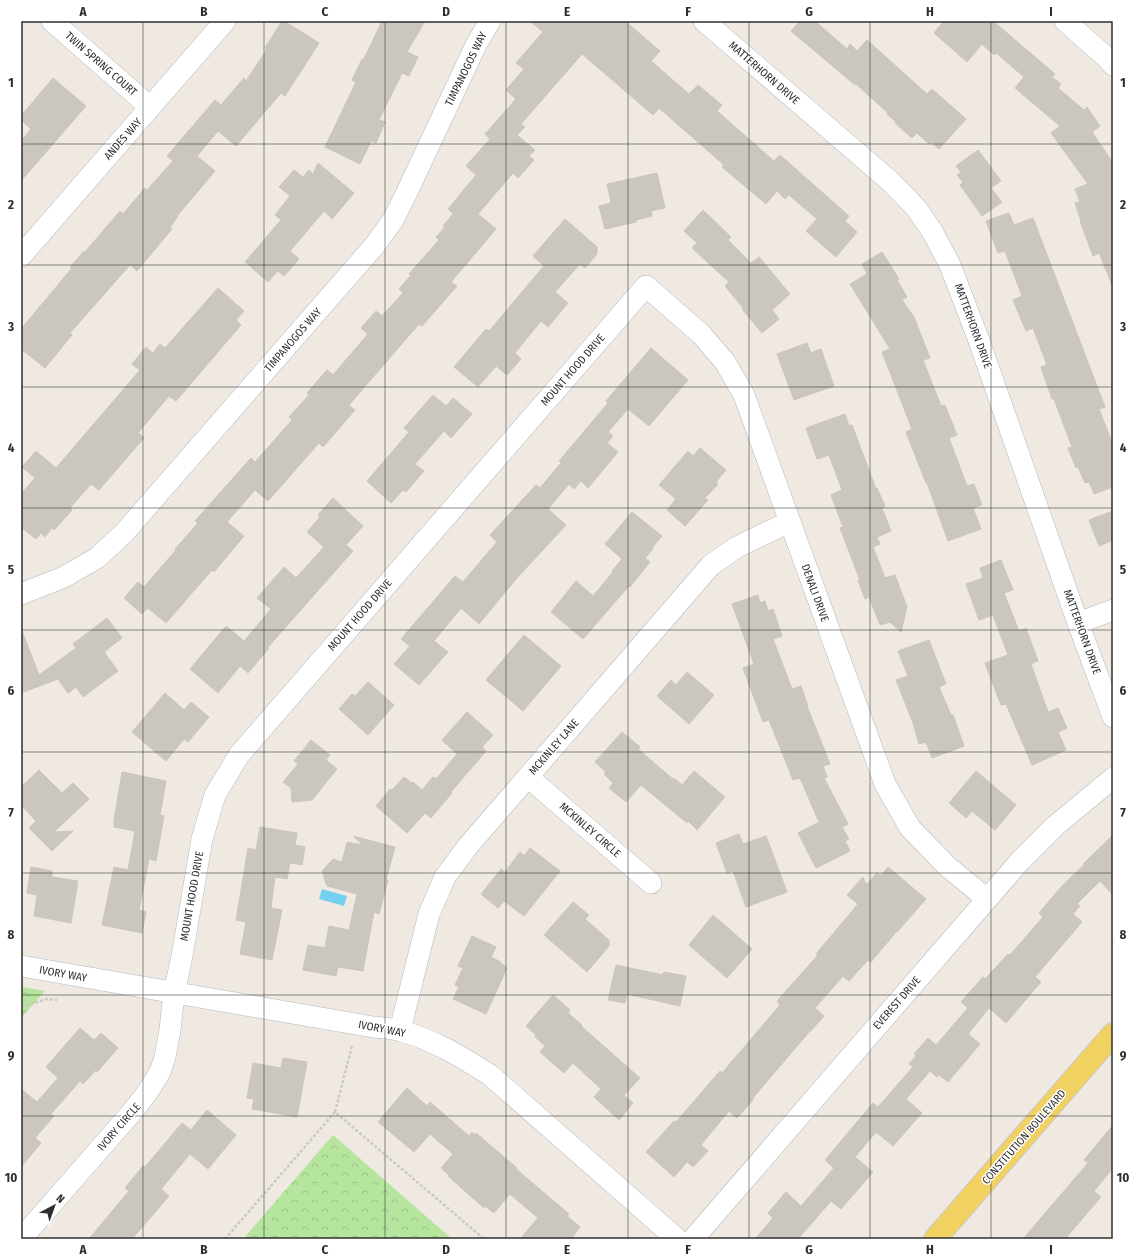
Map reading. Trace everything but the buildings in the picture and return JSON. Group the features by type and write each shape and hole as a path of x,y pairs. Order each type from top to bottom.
{"main road":[{"name":"CONSTITUTION BOULEVARD","path":"935,1239 1113,1034"}],"street":[{"name":"TWIN SPRING COURT","path":"52,21 150,107"},
{"name":"ANDES WAY","path":"21,256 224,21"},
{"name":"TIMPANOGOS WAY","path":"21,594 64,577 98,558 124,533 375,245 393,220 476,45 490,21"},
{"name":"MATTERHORN DRIVE","path":"704,21 891,182 916,208 932,231 950,265 978,338 1078,624 1113,717"},
{"path":"1065,21 1113,65"},
{"name":"DENALI DRIVE","path":"646,286 701,334 725,362 744,395 884,784 910,828 948,867 987,899"},
{"name":"MOUNT HOOD DRIVE","path":"174,994 202,839 215,795 239,755 646,286"},
{"name":"MCKINLEY LANE","path":"400,1030 429,914 445,877 468,846 711,565 737,547 789,522"},
{"path":"1078,624 1113,610"},
{"name":"MCKINLEY CIRCLE","path":"528,777 651,883"},
{"name":"EVEREST DRIVE","path":"693,1239 1020,861 1056,826 1113,778"},
{"name":"IVORY WAY","path":"21,966 174,994 373,1027 400,1030 444,1047 490,1075 677,1239"},
{"name":"IVORY CIRCLE","path":"21,1239 148,1093 160,1072 165,1057 174,994"}],"path":[{"path":"21,1007 46,999 57,1000"},
{"path":"225,1239 335,1112 352,1046"},
{"path":"335,1112 484,1239"}],"green space":[{"path":"21,987 45,991 21,1018"},
{"path":"333,1135 452,1239 243,1239"}],"water":[{"path":"322,889 347,896 344,906 319,899"}]}
